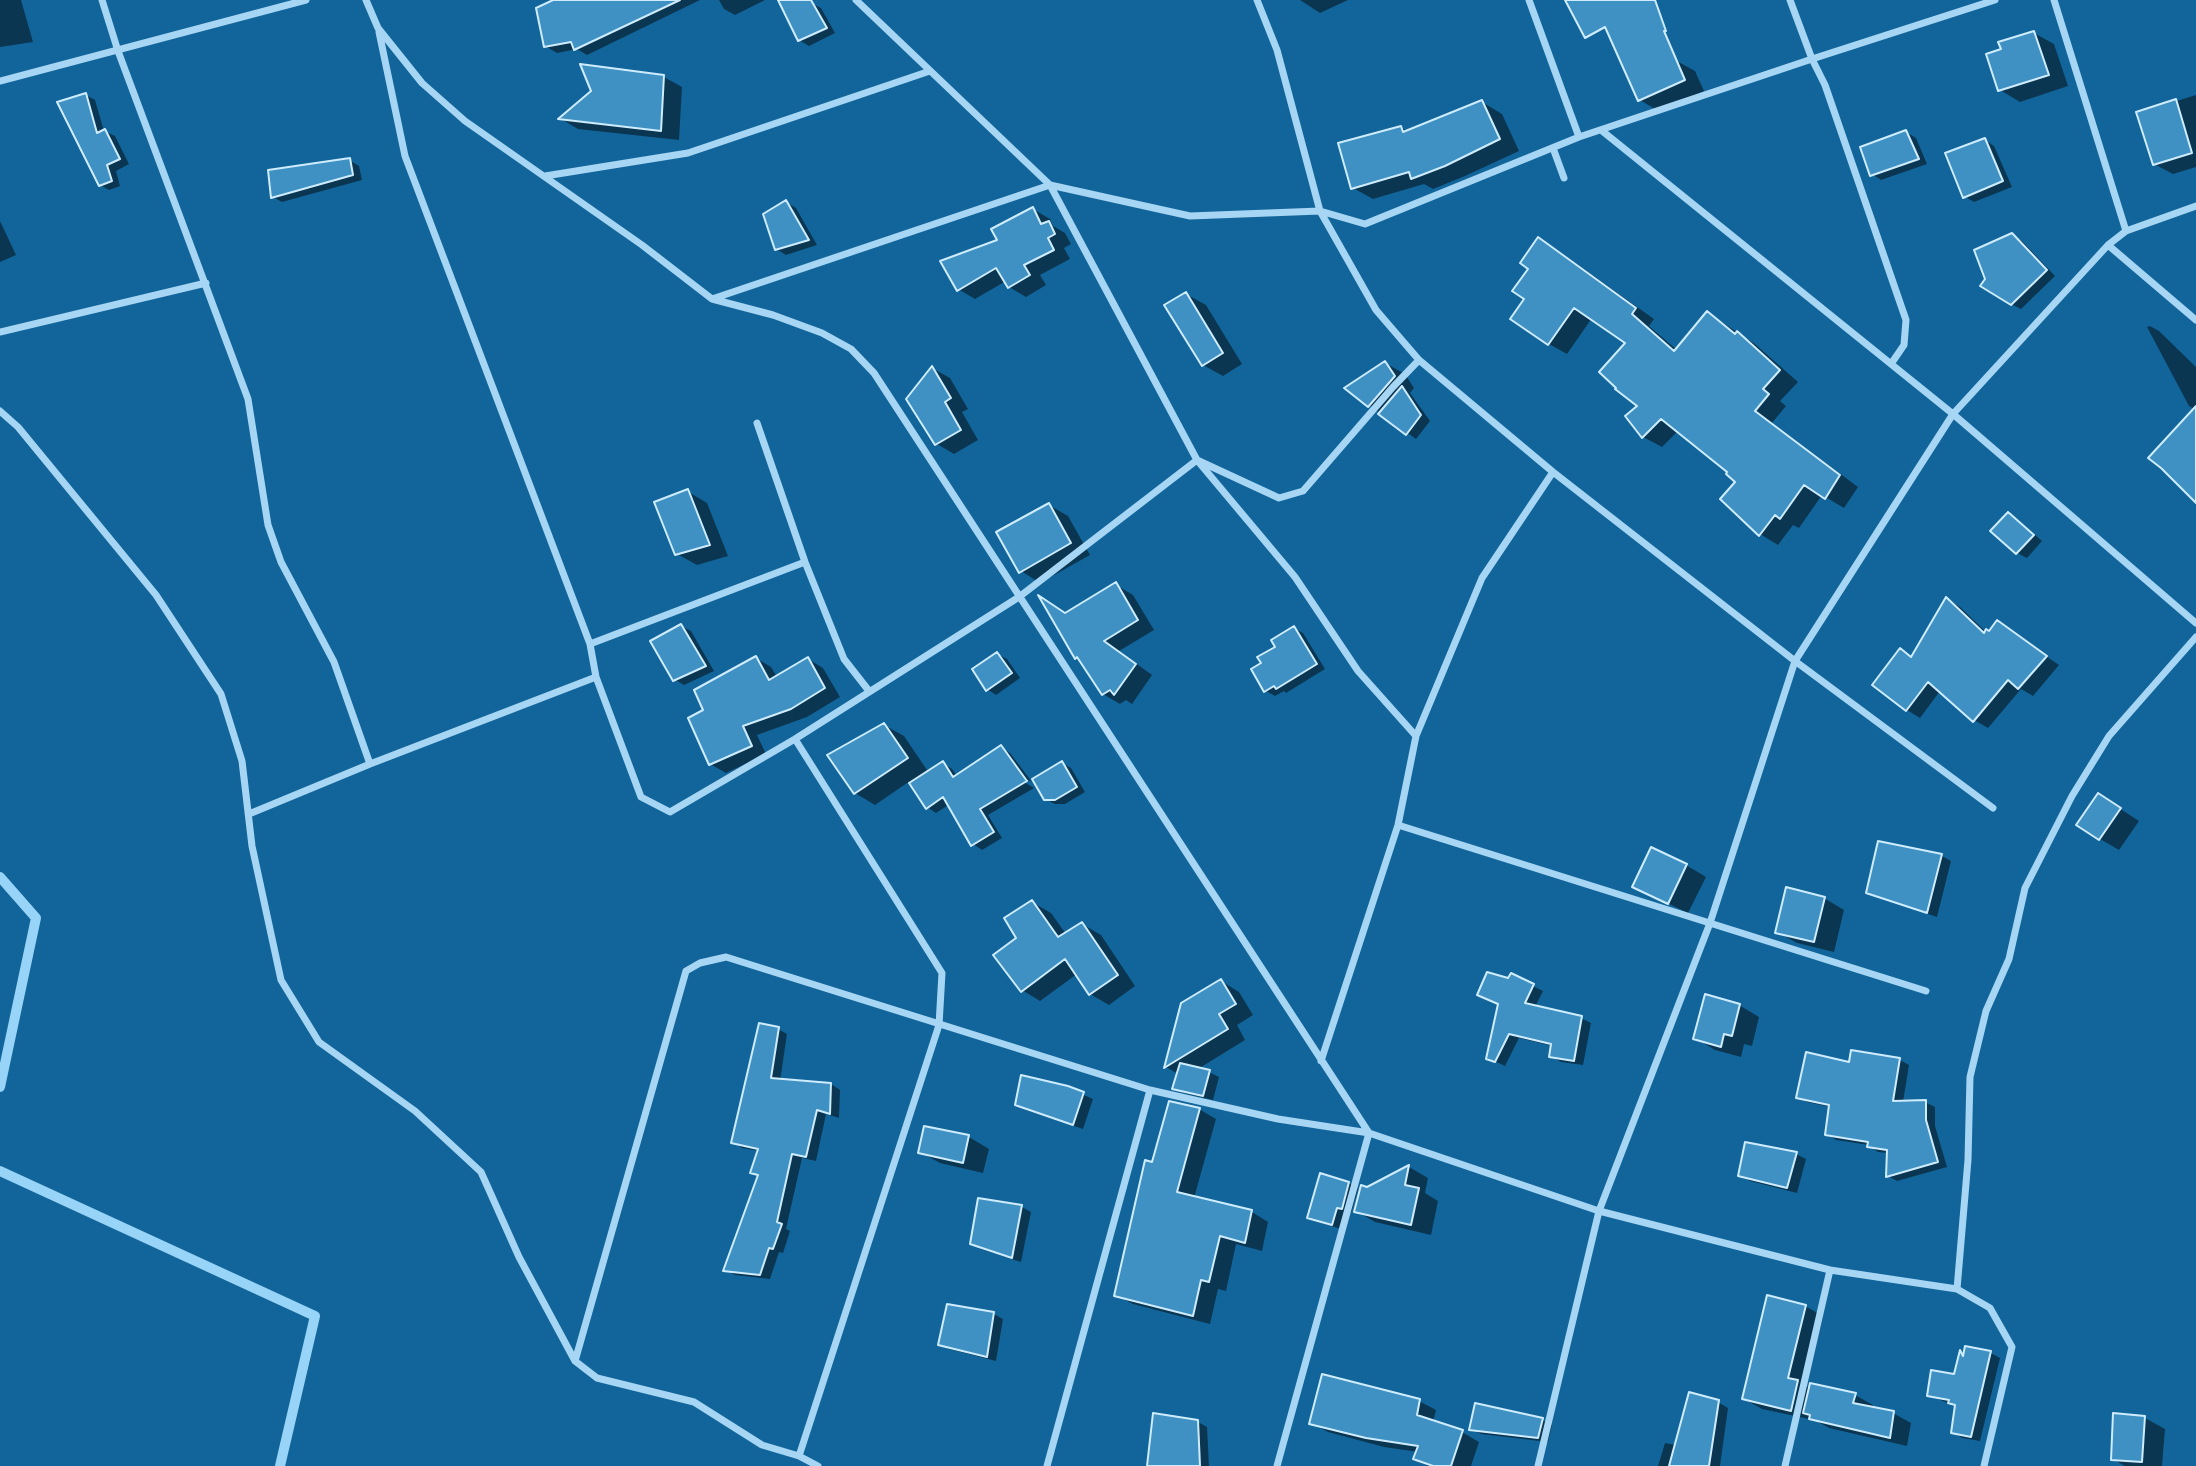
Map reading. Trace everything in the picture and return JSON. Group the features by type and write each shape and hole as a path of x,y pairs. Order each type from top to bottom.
{"street":[{"path":"102,0 118,51 247,399 268,525 281,562 334,662 370,764"},
{"path":"0,81 306,0"},
{"path":"366,0 379,28 422,83 465,121 642,245 712,299 822,332 851,349 874,373 1369,1133 1278,1466"},
{"path":"856,0 1050,185 1197,460 1294,577 1358,671 1416,736"},
{"path":"1257,0 1277,50 1321,211 1376,310 1419,360 1553,472 1795,661 1993,808"},
{"path":"1529,0 1579,138"},
{"path":"1790,0 1825,85 1906,320 1904,345 1891,364"},
{"path":"712,299 1050,185 1190,216 1321,211 1365,224 1601,130 1812,58 1995,0"},
{"path":"2054,0 2126,231"},
{"path":"379,28 405,156 590,644 596,677 641,797 670,812 795,739 1019,597 1197,460"},
{"path":"544,176 688,153 930,71"},
{"path":"1601,130 1953,414 2196,623"},
{"path":"1553,148 1564,178"},
{"path":"1538,1466 1599,1211 1710,923 1795,661 1953,414 2108,245 2126,231 2196,206"},
{"path":"2108,245 2196,320"},
{"path":"0,332 206,283"},
{"path":"1197,460 1279,498 1303,491 1419,360"},
{"path":"0,411 18,427 156,595 221,694 242,761 253,846 281,980 319,1042 415,1111 481,1172 519,1258 575,1361 597,1378 694,1402 762,1445 799,1456 817,1466"},
{"path":"757,423 805,562 844,659 869,691"},
{"path":"1321,1061 1398,825 1416,736 1482,578 1553,472"},
{"path":"590,644 805,562"},
{"path":"1957,1289 1968,1160 1970,1077 1986,1011 2009,959 2025,888 2072,796 2109,736 2196,637"},
{"path":"249,814 596,677"},
{"path":"795,739 942,973 940,1025 799,1456"},
{"path":"1398,825 1926,991"},
{"path":"575,1361 686,971 701,963 726,957 1150,1090 1278,1119 1369,1133 1599,1211 1830,1270 1957,1289 1990,1308 2012,1347 1984,1466"},
{"path":"1047,1466 1150,1090"},
{"path":"1785,1466 1830,1270"}],"building":[{"path":"553,0 680,0 574,50 571,42 544,47 536,8"},
{"path":"778,0 811,0 827,28 798,41"},
{"path":"1565,0 1655,0 1664,31 1685,80 1638,101 1605,27 1585,38"},
{"path":"2034,31 2049,75 1998,91 1986,54 2001,49 1998,42"},
{"path":"580,64 664,75 661,131 558,119 591,91"},
{"path":"86,93 97,133 105,129 120,159 107,165 112,181 99,186 57,102"},
{"path":"2176,99 2192,153 2153,165 2136,112"},
{"path":"1482,100 1500,139 1411,179 1409,172 1351,189 1338,143 1401,126 1403,132"},
{"path":"1906,130 1919,159 1870,176 1860,147"},
{"path":"1985,138 2003,181 1963,198 1945,153"},
{"path":"350,158 353,175 271,198 268,170"},
{"path":"786,200 809,240 775,250 763,214"},
{"path":"1033,207 1041,224 1049,221 1055,234 1048,238 1054,250 1024,265 1030,275 1008,288 996,268 957,291 940,261 997,240 991,229"},
{"path":"2012,233 2047,270 2011,305 1980,286 1985,279 1974,250"},
{"path":"1538,237 1636,308 1632,314 1674,351 1707,311 1735,334 1737,331 1780,370 1763,389 1769,394 1755,411 1840,475 1825,499 1804,485 1780,519 1775,515 1759,536 1720,499 1735,482 1727,472 1661,419 1642,438 1625,416 1637,406 1599,372 1625,343 1574,308 1548,345 1510,319 1524,299 1512,291 1528,269 1520,263"},
{"path":"1186,292 1223,353 1202,366 1164,305"},
{"path":"1385,361 1395,376 1368,407 1344,388"},
{"path":"932,366 951,398 945,402 961,430 935,445 906,399"},
{"path":"1402,386 1421,415 1406,435 1378,414"},
{"path":"2196,406 2196,503 2148,458"},
{"path":"688,489 710,545 675,555 654,502"},
{"path":"1049,503 1071,543 1019,573 996,532"},
{"path":"2008,512 2034,535 2016,554 1990,531"},
{"path":"1116,582 1138,620 1104,641 1136,664 1114,695 1110,690 1102,695 1077,657 1075,659 1038,595 1065,613"},
{"path":"1946,597 1984,633 1986,629 1989,631 1997,620 2047,656 2018,689 2008,680 1973,722 1928,682 1906,711 1872,685 1900,648 1911,657"},
{"path":"681,624 706,666 673,681 650,641"},
{"path":"1294,626 1317,664 1276,689 1274,686 1264,692 1251,669 1261,663 1257,657 1275,647 1271,640"},
{"path":"997,652 1012,673 986,691 972,669"},
{"path":"756,656 769,680 808,657 825,688 791,709 743,726 752,746 709,765 688,718 703,710 694,690"},
{"path":"884,723 908,758 854,794 827,755"},
{"path":"1001,745 1027,781 980,809 994,832 971,846 943,797 926,809 909,783 943,761 953,777"},
{"path":"1062,761 1077,787 1055,800 1044,800 1032,779"},
{"path":"2098,793 2121,808 2099,840 2076,825"},
{"path":"1878,841 1942,854 1927,913 1866,893"},
{"path":"1651,847 1687,864 1668,904 1632,887"},
{"path":"1786,887 1825,897 1814,942 1775,933"},
{"path":"1032,900 1058,937 1082,922 1118,975 1089,995 1065,959 1021,992 993,955 1016,938 1004,918"},
{"path":"1487,972 1508,978 1511,973 1534,984 1525,1003 1582,1016 1574,1061 1549,1057 1551,1044 1509,1034 1495,1062 1486,1059 1498,1004 1477,995"},
{"path":"1221,979 1236,1004 1219,1014 1228,1029 1164,1068 1181,1003"},
{"path":"1705,994 1740,1004 1732,1036 1724,1034 1721,1047 1693,1039"},
{"path":"759,1023 779,1027 771,1078 831,1083 830,1114 817,1110 806,1157 792,1154 777,1222 782,1224 773,1249 769,1248 760,1275 723,1271 758,1175 750,1173 758,1149 731,1143"},
{"path":"1851,1050 1900,1058 1893,1101 1926,1100 1926,1120 1938,1162 1886,1177 1887,1150 1867,1147 1868,1142 1825,1135 1829,1105 1796,1098 1806,1052 1849,1062"},
{"path":"1180,1063 1210,1070 1203,1096 1172,1089"},
{"path":"1021,1075 1084,1092 1073,1125 1015,1105"},
{"path":"1169,1101 1200,1108 1177,1192 1252,1210 1245,1243 1220,1236 1209,1282 1201,1280 1193,1316 1114,1296 1145,1160 1152,1162"},
{"path":"924,1126 969,1135 963,1163 918,1153"},
{"path":"1745,1142 1797,1152 1787,1188 1738,1176"},
{"path":"1409,1165 1405,1185 1419,1188 1411,1225 1354,1212 1361,1185 1367,1187"},
{"path":"1320,1173 1349,1182 1342,1209 1337,1208 1332,1225 1307,1218"},
{"path":"978,1198 1022,1205 1012,1258 970,1244"},
{"path":"1767,1295 1806,1305 1788,1378 1798,1380 1791,1411 1742,1399"},
{"path":"947,1304 994,1312 987,1357 938,1345"},
{"path":"1965,1346 1991,1351 1971,1437 1951,1433 1955,1405 1948,1403 1949,1400 1927,1396 1931,1370 1954,1374 1960,1350 1963,1356"},
{"path":"1322,1374 1420,1399 1417,1415 1463,1430 1451,1466 1433,1466 1413,1459 1418,1446 1366,1438 1309,1424"},
{"path":"1810,1383 1856,1393 1853,1403 1894,1411 1890,1438 1809,1419 1810,1415 1803,1413"},
{"path":"1689,1392 1719,1400 1709,1466 1669,1466"},
{"path":"1475,1403 1543,1418 1538,1438 1469,1430"},
{"path":"1153,1413 1198,1420 1200,1466 1147,1466"},
{"path":"2113,1413 2145,1416 2142,1462 2111,1460"}],"waterway":[{"path":"0,877 36,918 0,1087"},
{"path":"0,1171 315,1316 280,1466"}]}
